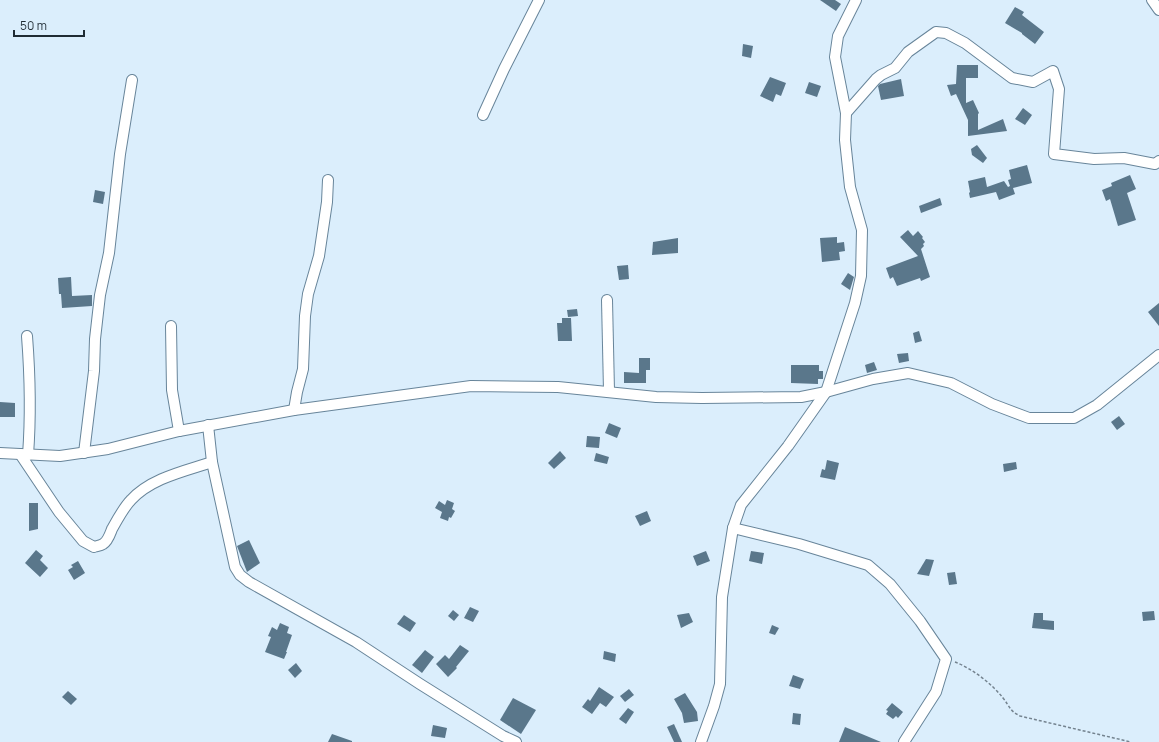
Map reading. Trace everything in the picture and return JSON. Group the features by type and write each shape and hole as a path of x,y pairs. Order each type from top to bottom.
{"street":[{"path":"483,115 504,69 539,0"},
{"path":"702,742 720,684 722,596 732,528 741,505 788,446 826,392 855,303 861,276 862,230 850,187 845,140 846,113 835,57 838,36 856,0"},
{"path":"1152,0 1159,10"},
{"path":"846,113 876,79 895,68 908,52 936,32 946,32 966,43 1012,78 1033,82 1053,71 1059,89 1054,154 1094,159 1124,158 1155,164 1159,160"},
{"path":"84,453 94,370 95,339 100,295 109,253 120,154 132,80"},
{"path":"294,410 303,369 305,316 308,294 319,256 327,202 328,180"},
{"path":"607,300 609,391"},
{"path":"171,326 172,390 179,431"},
{"path":"27,336 30,370 30,429 24,455 59,512 83,541 94,547 104,544 130,500 142,490 176,473 212,462"},
{"path":"0,453 60,456 84,453 108,449 208,425 294,410 471,386 558,387 656,397 801,397 826,392 872,379 908,373 951,383 992,404 1029,418 1074,418 1097,405 1159,355"},
{"path":"208,425 212,462 235,567 240,575 263,591 356,642 503,736 516,742"},
{"path":"732,528 798,544 868,565 890,584 920,621 946,659 936,692 904,742"}],"path":[{"path":"946,659 961,665 985,680 1003,698 1010,709 1020,716 1131,742"}],"building":[{"path":"820,0 835,0 841,4 836,11"},
{"path":"1015,7 1024,12 1022,15 1044,32 1035,44 1022,33 1005,23"},
{"path":"743,44 753,46 751,58 742,56"},
{"path":"957,65 978,65 978,78 966,78 966,103 973,100 979,113 978,130 1003,119 1007,131 968,136 968,120 956,94 951,96 947,85 956,84"},
{"path":"770,77 786,83 781,96 776,94 773,102 760,96"},
{"path":"901,79 904,96 881,100 878,86 880,84"},
{"path":"809,82 821,86 817,97 805,93"},
{"path":"1023,108 1032,115 1025,125 1015,119"},
{"path":"977,145 987,158 983,163 972,155 971,149"},
{"path":"1027,165 1032,183 1013,188 1015,194 999,200 996,192 970,198 968,181 985,177 987,187 1004,181 1008,187 1010,186 1008,180 1011,179 1009,170"},
{"path":"1130,175 1136,189 1127,193 1136,220 1118,226 1110,199 1106,201 1102,190 1112,186 1111,183"},
{"path":"95,190 105,192 103,204 93,202"},
{"path":"940,198 942,205 921,213 919,206"},
{"path":"908,230 913,236 918,231 923,237 922,238 925,242 921,249 930,277 921,281 920,278 897,286 893,277 890,279 886,268 918,256 900,237"},
{"path":"837,237 837,243 844,242 845,251 839,252 840,260 822,262 820,238"},
{"path":"678,238 678,253 652,255 653,242"},
{"path":"628,265 629,279 619,280 617,266"},
{"path":"848,273 854,277 850,290 841,284"},
{"path":"71,277 72,296 92,295 92,306 62,308 58,278"},
{"path":"1159,303 1159,326 1148,312"},
{"path":"577,309 578,316 568,317 567,310"},
{"path":"562,318 571,318 572,341 558,341 557,323 562,323"},
{"path":"919,331 922,341 915,343 913,333"},
{"path":"908,353 909,361 899,363 897,354"},
{"path":"639,358 650,358 650,370 646,370 646,383 624,383 624,372 639,373"},
{"path":"874,362 877,370 867,373 865,365"},
{"path":"791,365 819,365 819,371 823,371 823,379 818,379 818,384 791,383"},
{"path":"0,402 15,403 15,417 0,417"},
{"path":"1119,416 1125,424 1117,430 1111,422"},
{"path":"609,423 621,428 617,438 605,433"},
{"path":"587,436 600,437 599,448 586,447"},
{"path":"560,451 566,458 554,469 548,463"},
{"path":"596,453 609,457 607,464 594,461"},
{"path":"827,460 839,463 835,480 820,477 822,469 825,470"},
{"path":"1016,462 1017,469 1004,472 1003,464"},
{"path":"447,500 454,503 452,509 455,511 451,518 449,517 448,521 440,518 442,512 435,508 439,501 445,505"},
{"path":"29,503 38,503 38,529 29,531"},
{"path":"647,511 651,521 640,526 635,516"},
{"path":"249,540 260,563 247,572 237,546"},
{"path":"36,550 43,556 40,560 48,568 40,577 25,563"},
{"path":"706,551 710,561 697,566 693,556"},
{"path":"751,551 764,553 762,564 749,561"},
{"path":"926,559 934,560 929,576 917,574"},
{"path":"78,561 85,573 74,580 68,570 73,567 71,565"},
{"path":"955,572 957,584 949,585 947,573"},
{"path":"470,607 479,611 473,622 464,618"},
{"path":"453,610 459,615 454,621 448,616"},
{"path":"1154,611 1155,620 1143,621 1142,612"},
{"path":"689,613 693,622 681,628 677,615"},
{"path":"1034,613 1043,613 1043,620 1054,621 1054,630 1032,628"},
{"path":"404,615 416,623 410,632 397,624"},
{"path":"280,623 289,627 287,633 292,635 284,659 265,652 271,637 268,636 272,627 277,630"},
{"path":"772,625 779,628 775,635 769,633"},
{"path":"460,645 469,651 456,667 457,668 448,677 436,664 445,655 449,659"},
{"path":"425,650 434,657 422,673 412,665"},
{"path":"604,651 616,654 615,662 603,659"},
{"path":"296,663 302,671 295,678 288,670"},
{"path":"793,675 804,679 800,689 789,686"},
{"path":"599,687 614,697 606,707 600,703 592,714 582,707 588,699 590,701"},
{"path":"629,689 634,695 625,702 620,696"},
{"path":"68,691 77,699 71,705 62,697"},
{"path":"685,693 697,712 698,721 684,723 682,713 674,699"},
{"path":"513,698 536,710 521,734 500,720"},
{"path":"892,703 903,712 898,718 896,716 893,719 886,714 888,711 886,710"},
{"path":"628,708 634,712 626,724 619,719"},
{"path":"793,713 801,714 800,725 792,724"},
{"path":"674,724 682,742 674,742 667,727"},
{"path":"433,725 447,728 445,738 431,736"},
{"path":"845,727 881,742 839,742"},
{"path":"332,734 352,741 352,742 328,742"}]}
